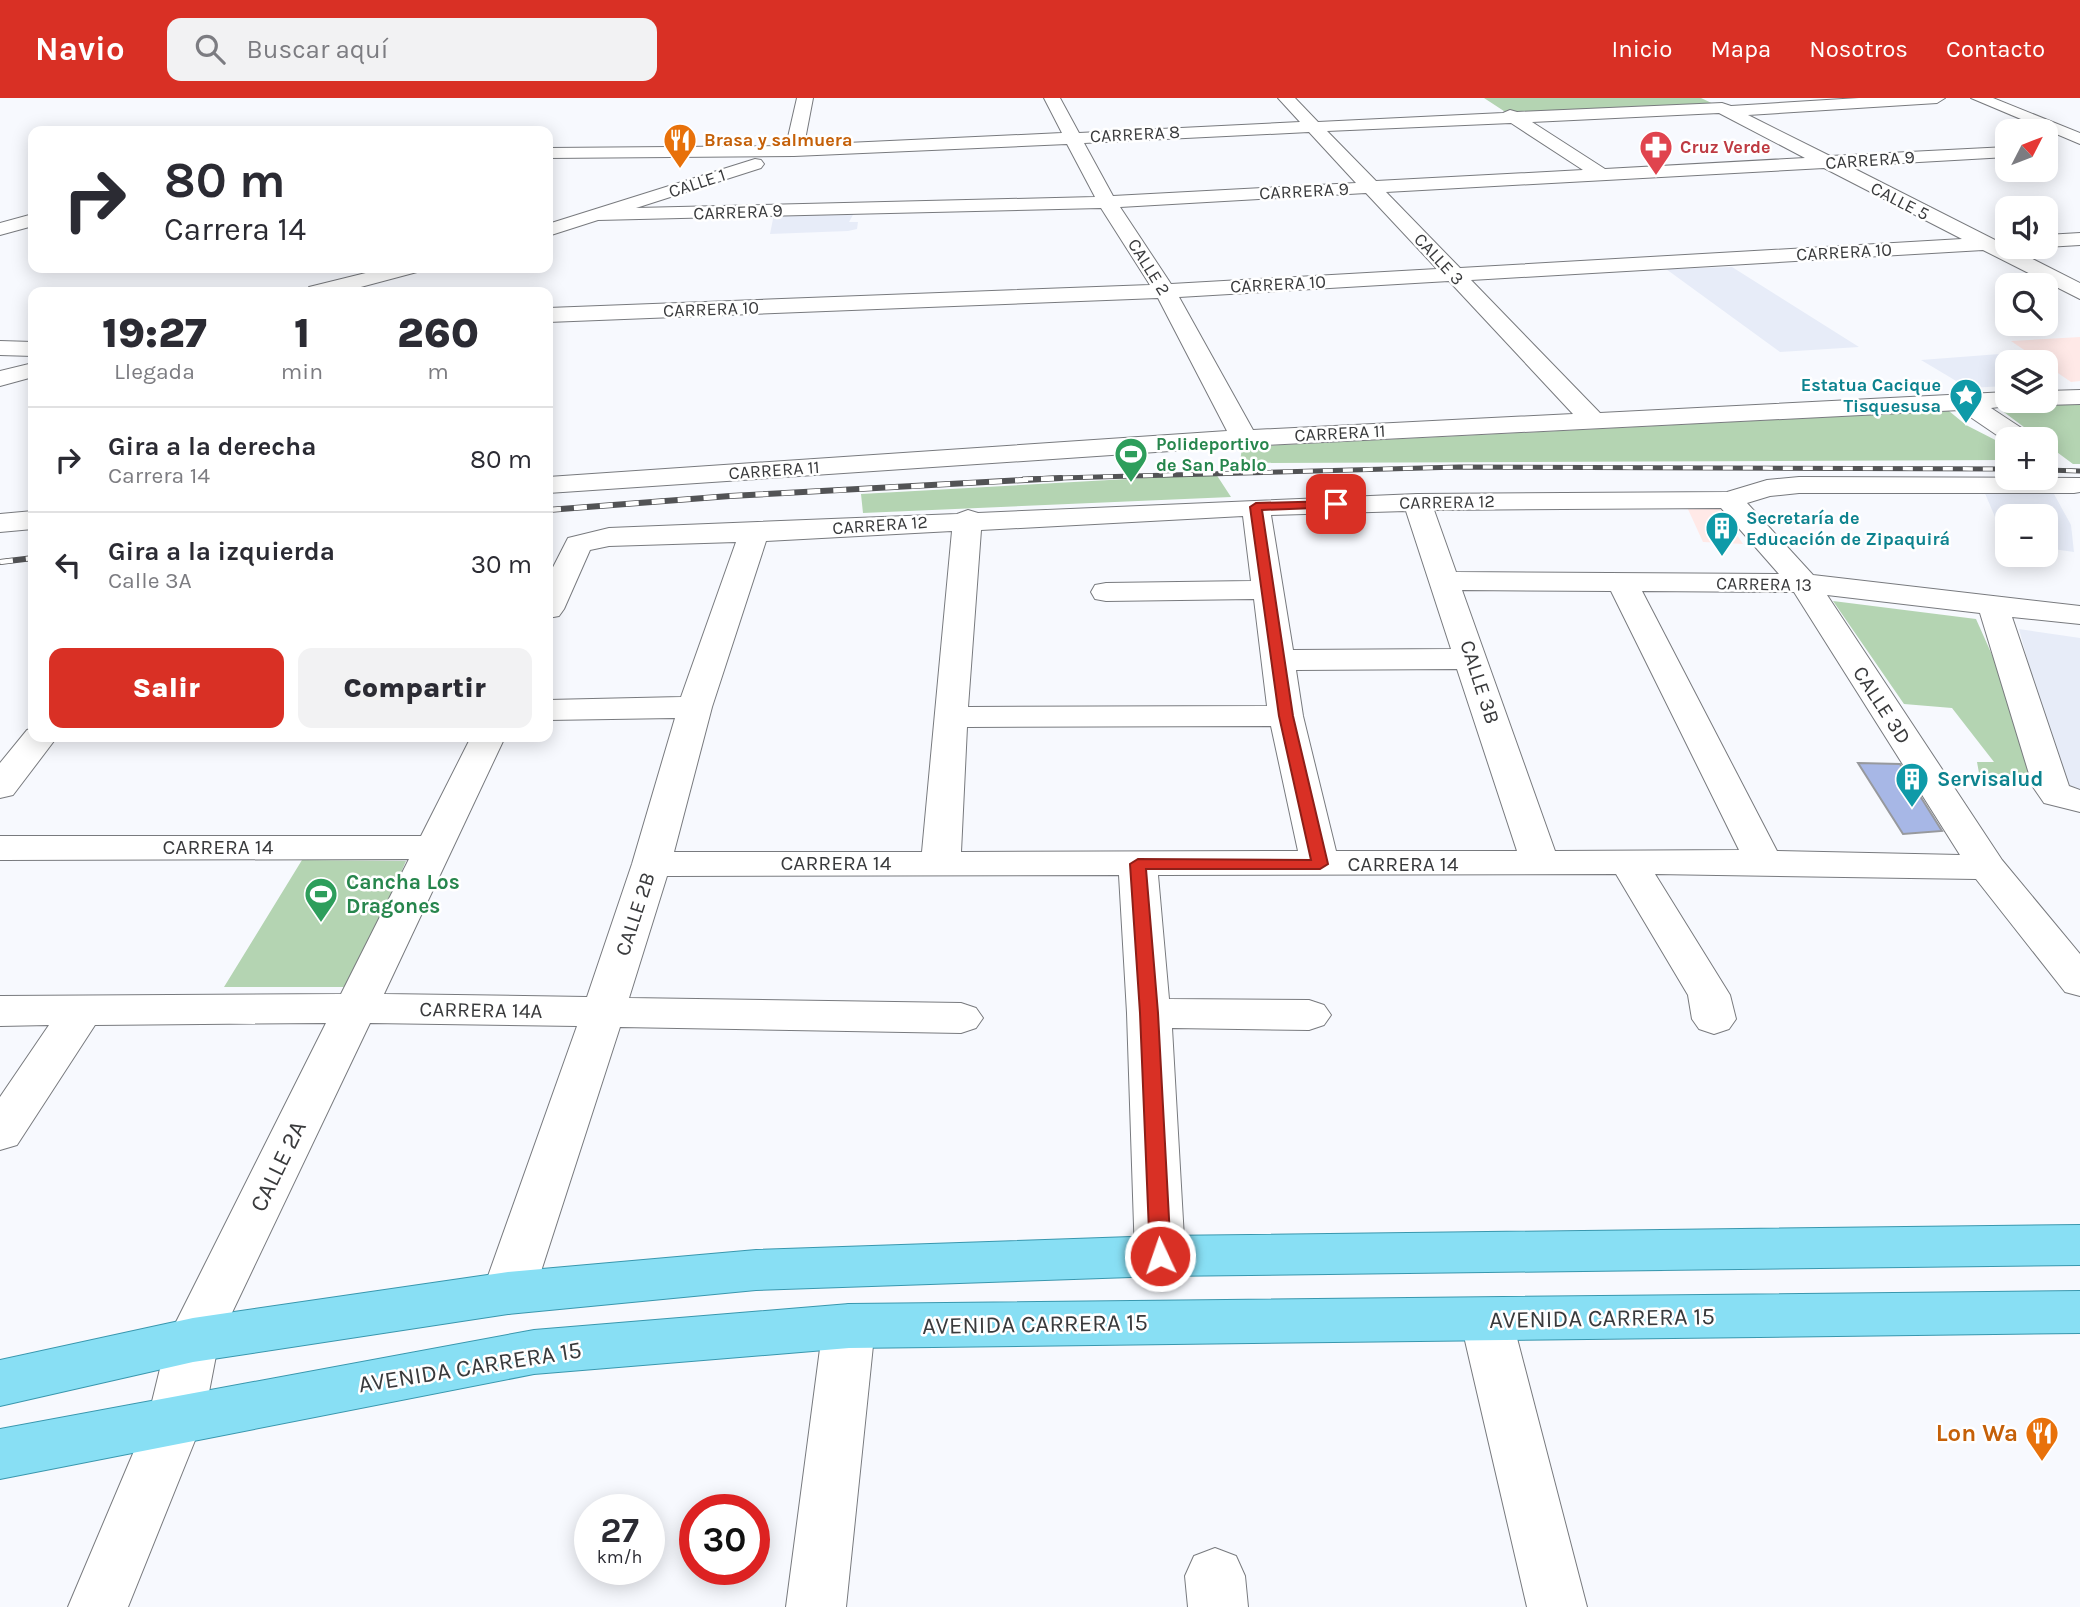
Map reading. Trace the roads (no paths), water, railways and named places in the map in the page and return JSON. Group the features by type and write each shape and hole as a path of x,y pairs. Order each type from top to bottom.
{"main road":[{"path":"0,1383 193,1340 508,1293 756,1270 1160,1256 2080,1245"},
{"name":"AVENIDA CARRERA 15","path":"0,1454 176,1418 534,1352 849,1326 2080,1312"}],"street":[{"path":"794,151 805,98"},
{"name":"CALLE 2","path":"1052,98 1107,202 1165,291 1244,438"},
{"name":"CALLE 3","path":"1286,98 1593,420"},
{"name":"CARRERA 8","path":"553,153 794,151 1510,116 1726,110 1937,98"},
{"path":"1979,98 2080,139"},
{"name":"CALLE 5","path":"1726,110 2080,292"},
{"path":"1510,116 1601,174"},
{"path":"2058,148 2080,147"},
{"name":"CALLE 1","path":"553,229 794,151"},
{"name":"CARRERA 9","path":"600,215 1107,202 1995,153"},
{"path":"0,229 28,221"},
{"path":"2058,240 2080,239"},
{"name":"CARRERA 10","path":"553,315 1165,291 1995,244"},
{"path":"336,287 391,273"},
{"path":"0,348 28,349"},
{"path":"0,371 28,363"},
{"path":"0,379 28,371"},
{"path":"2058,398 2080,397"},
{"name":"CARRERA 11","path":"553,485 1244,438 1995,401"},
{"path":"1965,402 2002,427"},
{"path":"2058,465 2065,470 2077,493"},
{"name":"CARRERA 12","path":"553,598 578,544 609,537 754,533 968,519 1256,507 1417,502 1729,500 1767,488 1790,486 2077,493"},
{"name":"CALLE 3D","path":"1729,500 1804,583 1987,867 2080,982"},
{"name":"CALLE 3B","path":"1417,502 1473,659 1540,863"},
{"path":"1256,507 1286,716 1320,864"},
{"path":"941,862 950,716 968,519"},
{"path":"0,523 28,520"},
{"name":"CALLE 2B","path":"508,1293 603,1013 651,864 695,707 754,533"},
{"name":"CARRERA 13","path":"1446,581 1804,583 2080,615"},
{"path":"1622,582 1764,862"},
{"path":"1106,592 1268,590"},
{"path":"1993,605 2051,787 2068,798"},
{"path":"1280,660 1473,659"},
{"path":"553,709 695,707"},
{"path":"950,716 1286,716"},
{"path":"0,787 35,742"},
{"name":"CALLE 2A","path":"98,1607 176,1418 193,1340 486,742"},
{"name":"CARRERA 14","path":"0,848 436,847"},
{"name":"CARRERA 14","path":"651,864 1764,862 1987,867"},
{"path":"1138,864 1149,1013 1160,1256"},
{"path":"1629,864 1709,995 1714,1019"},
{"name":"CARRERA 14A","path":"0,1010 81,1012 356,1008 961,1018"},
{"path":"0,1133 81,1012"},
{"path":"1149,1013 1309,1015"},
{"path":"1486,1319 1557,1607"},
{"path":"816,1607 849,1326"}],"railway":[{"path":"1023,479 1459,467 1995,469"},
{"path":"2058,470 2080,471"},
{"path":"553,510 730,496 1061,478"},
{"path":"0,562 28,559"}],"place":[{"name":"Brasa y salmuera","path":"680,170"},
{"name":"Cruz Verde","path":"1656,177"},
{"name":"Estatua Cacique Tisquesusa","path":"1966,425"},
{"name":"Polideportivo de San Pablo","path":"1131,484"},
{"name":"Secretaría de Educación de Zipaquirá","path":"1722,558"},
{"name":"Servisalud","path":"1912,809"},
{"name":"Cancha Los Dragones","path":"321,924"},
{"name":"Lon Wa","path":"2042,1463"}]}
